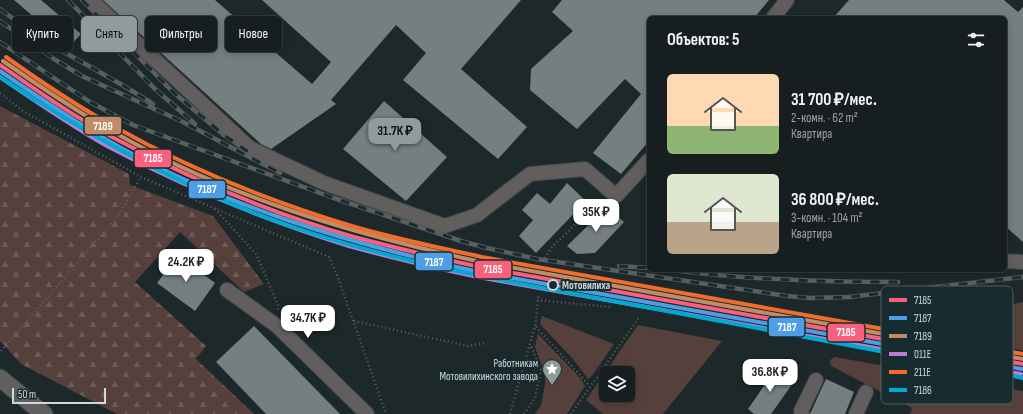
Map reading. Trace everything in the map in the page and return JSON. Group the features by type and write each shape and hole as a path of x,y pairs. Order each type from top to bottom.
{"main road":[{"path":"0,378 44,414"}],"street":[{"path":"91,0 250,148 324,183 445,226 477,215 530,174 585,169 616,196 647,162"},
{"path":"775,16 787,0"},
{"path":"1007,261 1023,262"},
{"path":"227,290 277,326 367,414"},
{"path":"802,414 801,411 816,380"},
{"path":"856,414 866,392"}],"path":[{"path":"0,93 23,111 141,177 329,257 337,275 386,414"},
{"path":"1,351 118,216 141,177"},
{"path":"214,208 256,254 278,305 277,326"},
{"path":"545,258 552,247 588,212"},
{"path":"520,266 521,262 528,264"},
{"path":"510,414 535,326 537,300 539,294"},
{"path":"537,300 610,307"},
{"path":"571,414 640,316"},
{"path":"353,321 468,346 486,343"},
{"path":"535,326 590,386"},
{"path":"524,414 535,398 541,370 530,345"}],"green space":[{"path":"0,106 129,174 130,185 213,216 264,284 244,292 180,232 135,282 206,346 196,359 254,414 117,414 21,364 0,341"},
{"path":"1023,302 1023,354 1013,352 1013,304"},
{"path":"542,316 614,344 592,376 588,379 573,359 540,324"},
{"path":"638,325 722,341 663,414 603,414 586,400 599,381 599,402 635,402 635,366 610,366"},
{"path":"538,334 580,378 585,386 567,414 535,414 541,405 545,384 545,374 535,347"},
{"path":"835,357 881,365 881,392 831,366 830,360"},
{"path":"1013,389 1023,391 1023,414 910,414 912,408 904,404 1013,404"}],"building":[{"path":"14,0 41,0 60,16 33,16"},
{"path":"103,0 215,0 233,16 225,16 225,52 275,52 312,84 331,62 282,18 282,16 280,16 262,0 521,0 461,69 527,127 498,159 403,80 426,53 396,25 331,100 336,104 271,149 261,144 160,52 217,52 217,16 145,16 145,38 137,31 137,16 121,16"},
{"path":"562,0 769,0 756,16 647,16 647,143 621,174 593,153 641,94 625,79 577,129 530,90 531,69 573,31 552,12"},
{"path":"849,0 1004,0 1018,12 1023,7 1023,242 1007,228 1007,16 835,16"},
{"path":"73,27 81,34 73,43"},
{"path":"384,101 447,157 406,201 343,149"},
{"path":"567,183 586,201 536,253 519,236 533,220 522,210 537,193 550,204"},
{"path":"607,207 624,222 595,253 577,254 567,246"},
{"path":"178,255 215,283 195,311 157,283"},
{"path":"254,326 340,414 266,414 216,362"},
{"path":"769,368 793,383 771,414 754,414 748,409 764,386 759,383"},
{"path":"826,379 854,392 845,414 810,414"}],"railway":[{"path":"68,0 154,88 195,124"},
{"path":"82,0 173,92 225,136 253,155"},
{"path":"0,9 48,43 153,104"},
{"path":"0,21 54,59 82,76 183,122 280,173"},
{"path":"0,42 90,102 133,125 331,197 461,241 537,259 787,296 811,298 849,297 881,293"},
{"path":"619,266 647,268"},
{"path":"692,272 785,280 898,282"},
{"path":"945,286 1023,277"}],"transit line":[{"name":"211Е","path":"6,57 87,111 144,143 232,184 293,207 355,227 482,257 881,329"},
{"name":"7189","path":"3,61 84,115 155,154 245,194 338,226 481,262 881,334"},
{"name":"7185","path":"0,65 83,120 170,167 261,206 354,237 480,267 881,339"},
{"name":"7187","path":"0,71 80,124 151,163 196,185 241,203 335,235 383,249 479,272 881,344"},
{"name":"011Е","path":"0,77 93,138 136,161 225,202 349,246 414,263 478,277 881,349"},
{"name":"7186","path":"0,77 60,116 91,134 186,184 252,212 350,245 399,258 500,280 881,351"},
{"name":"211Е","path":"1013,352 1023,354"},
{"name":"7189","path":"1013,357 1023,359"},
{"name":"7185","path":"1013,362 1023,364"},
{"name":"7187","path":"1013,367 1022,369"},
{"name":"011Е","path":"1013,373 1021,374"},
{"name":"7186","path":"1013,376 1023,378"}],"place":[{"name":"Мотовилиха","path":"553,285"},
{"name":"Работникам Мотовилихинского завода","path":"552,386"}]}
